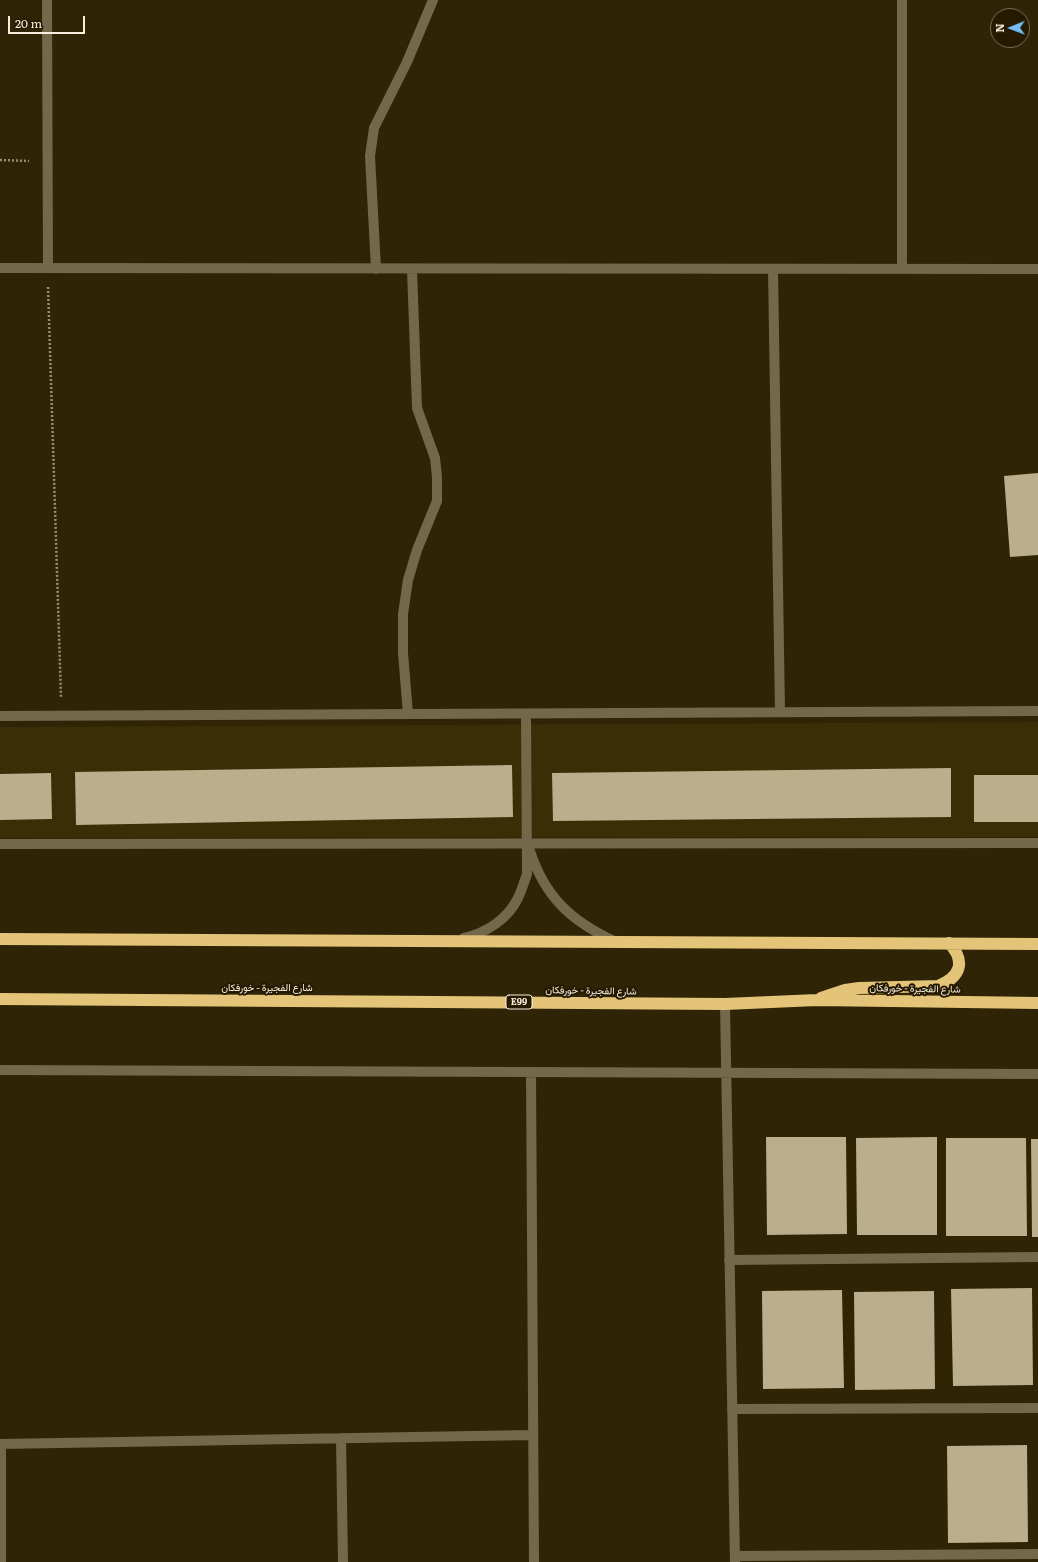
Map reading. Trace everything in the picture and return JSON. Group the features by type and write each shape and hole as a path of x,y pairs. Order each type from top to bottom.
{"highway":[{"path":"0,939 1038,944"},
{"path":"817,1000 845,990 938,986 949,982 957,973 959,962 957,951 949,943"},
{"name":"شارع الفجيرة - خورفكان","path":"0,999 725,1004 817,1000 1038,1003"}],"street":[{"path":"47,0 48,268"},
{"path":"376,269 370,156 374,128 407,62 433,0"},
{"path":"902,0 902,269"},
{"path":"0,268 1038,269"},
{"path":"408,714 403,653 403,614 408,580 437,501 437,477 434,458 417,408 412,269"},
{"path":"774,269 780,712"},
{"path":"0,716 1038,711"},
{"path":"454,941 479,934 502,920 518,899 527,874 526,714"},
{"path":"0,844 1038,843"},
{"path":"528,844 537,872 551,894 568,914 590,930 614,941"},
{"path":"725,1004 735,1559 1038,1554"},
{"path":"0,1070 1038,1074"},
{"path":"531,1072 534,1562"},
{"path":"729,1260 1038,1257"},
{"path":"732,1409 1038,1408"},
{"path":"1,1562 0,1444 533,1435"},
{"path":"341,1438 342,1562"}],"path":[{"path":"0,160 48,162"},
{"path":"48,268 61,716"}],"shaded area":[{"path":"1038,722 1038,837 0,838 0,727"}],"building":[{"path":"1038,473 1038,555 1010,557 1004,476"},
{"path":"512,765 513,817 76,825 75,772"},
{"path":"951,768 951,817 553,821 552,773"},
{"path":"51,773 52,819 0,820 0,774"},
{"path":"974,775 1038,775 1038,822 974,822"},
{"path":"766,1137 846,1137 847,1234 767,1235"},
{"path":"937,1137 937,1235 857,1235 856,1138"},
{"path":"946,1138 1026,1138 1027,1236 946,1236"},
{"path":"1031,1139 1038,1139 1038,1237 1032,1237"},
{"path":"1032,1288 1033,1385 953,1386 951,1289"},
{"path":"842,1290 844,1388 763,1389 762,1291"},
{"path":"934,1291 935,1389 855,1390 854,1292"},
{"path":"1027,1445 1028,1542 948,1543 947,1446"}]}
